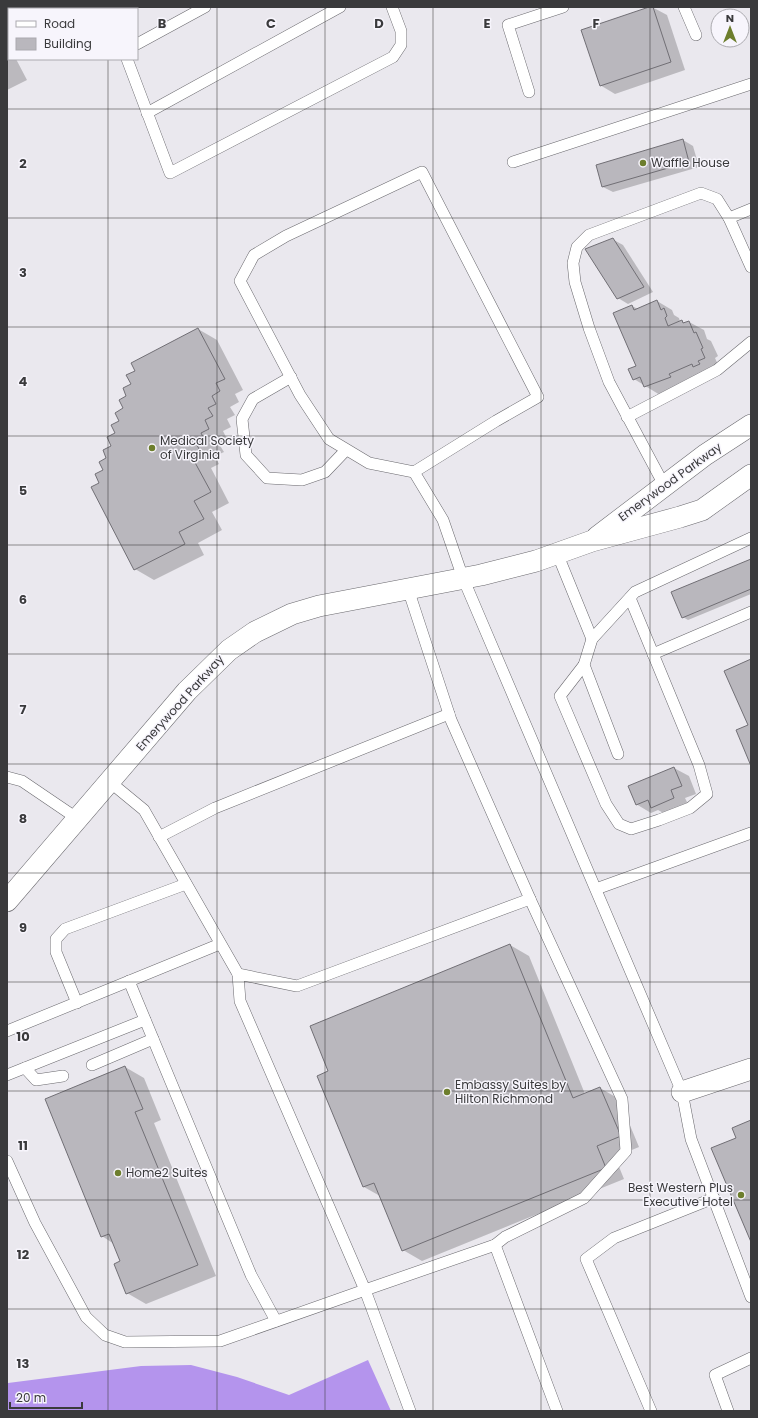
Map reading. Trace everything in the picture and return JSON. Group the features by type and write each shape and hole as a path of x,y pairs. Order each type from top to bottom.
{"street":[{"name":"Emerywood Parkway","path":"592,541 705,455 751,425"},
{"name":"Emerywood Parkway","path":"7,901 202,676 229,650 255,632 292,614 319,606 481,575 536,561 592,541 702,510 751,475"},
{"path":"682,1092 751,1069"}],"lane":[{"path":"138,43 205,7"},
{"path":"148,113 340,7"},
{"path":"127,60 170,173 393,57 401,45 401,31 392,7"},
{"path":"529,92 508,25 551,9 563,7"},
{"path":"684,7 696,35"},
{"path":"513,162 751,84"},
{"path":"422,172 538,397 496,420 414,472 369,463 346,450 328,439 300,395 240,281 254,255 286,236 422,172"},
{"path":"664,485 609,382 589,328 575,282 573,263 577,247 589,235 701,193 718,199 729,218 751,267"},
{"path":"729,218 751,209"},
{"path":"627,417 716,370 751,342"},
{"path":"291,377 253,399 242,419 246,455 267,478 302,480 325,472 346,450"},
{"path":"414,472 443,520 463,578 682,1092 691,1139 751,1297"},
{"path":"630,598 699,765 707,794 690,808 631,829 619,824 606,804 560,696 584,665 592,639 635,592 751,538"},
{"path":"557,553 592,639"},
{"path":"7,1161 35,1223 86,1317 105,1335 125,1342 220,1341 495,1245 506,1237 584,1198 626,1151 622,1098 530,899 449,714 408,589"},
{"path":"653,654 751,612"},
{"path":"584,665 618,754"},
{"path":"159,837 215,808 449,714"},
{"path":"7,777 22,781 78,819"},
{"path":"110,782 144,810 238,974 240,1001 365,1290 410,1411"},
{"path":"596,889 751,833"},
{"path":"77,1003 56,952 56,939 65,929 186,884"},
{"path":"238,974 297,986 530,899"},
{"path":"7,1031 220,944"},
{"path":"129,981 251,1275 276,1321"},
{"path":"7,1075 145,1020"},
{"path":"92,1065 153,1039"},
{"path":"25,1068 36,1080 63,1076"},
{"path":"651,1411 586,1259 614,1238 714,1198"},
{"path":"495,1245 557,1411"},
{"path":"728,1411 715,1375 751,1358"}],"shaded area":[{"path":"368,1360 391,1411 7,1411 7,1383 141,1366 191,1365 237,1377 289,1395"}],"building":[{"path":"649,7 653,7 671,62 600,86 581,30"},
{"name":"Waffle House","path":"683,139 689,162 602,187 596,165"},
{"path":"613,238 644,287 617,299 585,249"},
{"path":"657,300 661,310 664,308 668,326 682,320 683,323 689,321 703,348 701,349 705,358 698,361 700,364 693,367 692,364 669,374 671,377 644,387 640,377 633,380 628,369 636,366 613,313 632,305 634,310"},
{"name":"Medical Society of Virginia","path":"198,328 225,379 216,383 220,391 212,396 216,404 208,408 213,416 205,420 209,429 201,433 205,441 197,445 201,453 192,457 211,492 194,501 204,519 179,532 185,544 134,570 91,487 99,483 95,474 103,470 99,462 106,458 103,450 111,446 107,437 115,433 111,425 119,421 115,413 123,408 119,400 126,396 123,388 131,384 126,375 135,371 131,363"},
{"path":"751,559 751,589 682,618 671,592"},
{"path":"751,659 751,766 736,730 748,725 724,671"},
{"path":"674,767 682,786 671,790 674,798 651,808 648,800 636,805 628,786"},
{"name":"Embassy Suites by Hilton Richmond","path":"510,944 573,1098 600,1087 621,1136 597,1146 606,1168 402,1251 374,1183 363,1187 317,1076 328,1071 310,1026"},
{"name":"Home2 Suites","path":"125,1066 143,1109 135,1112 198,1265 126,1294 114,1264 120,1261 109,1234 101,1237 45,1099"},
{"name":"Best Western Plus Executive Hotel","path":"751,1120 751,1242 711,1148 736,1138 732,1128"}],"place":[{"name":"Waffle House","path":"643,163"},
{"name":"Medical Society of Virginia","path":"152,448"},
{"name":"Embassy Suites by Hilton Richmond","path":"447,1092"},
{"name":"Home2 Suites","path":"118,1173"},
{"name":"Best Western Plus Executive Hotel","path":"741,1195"}]}
